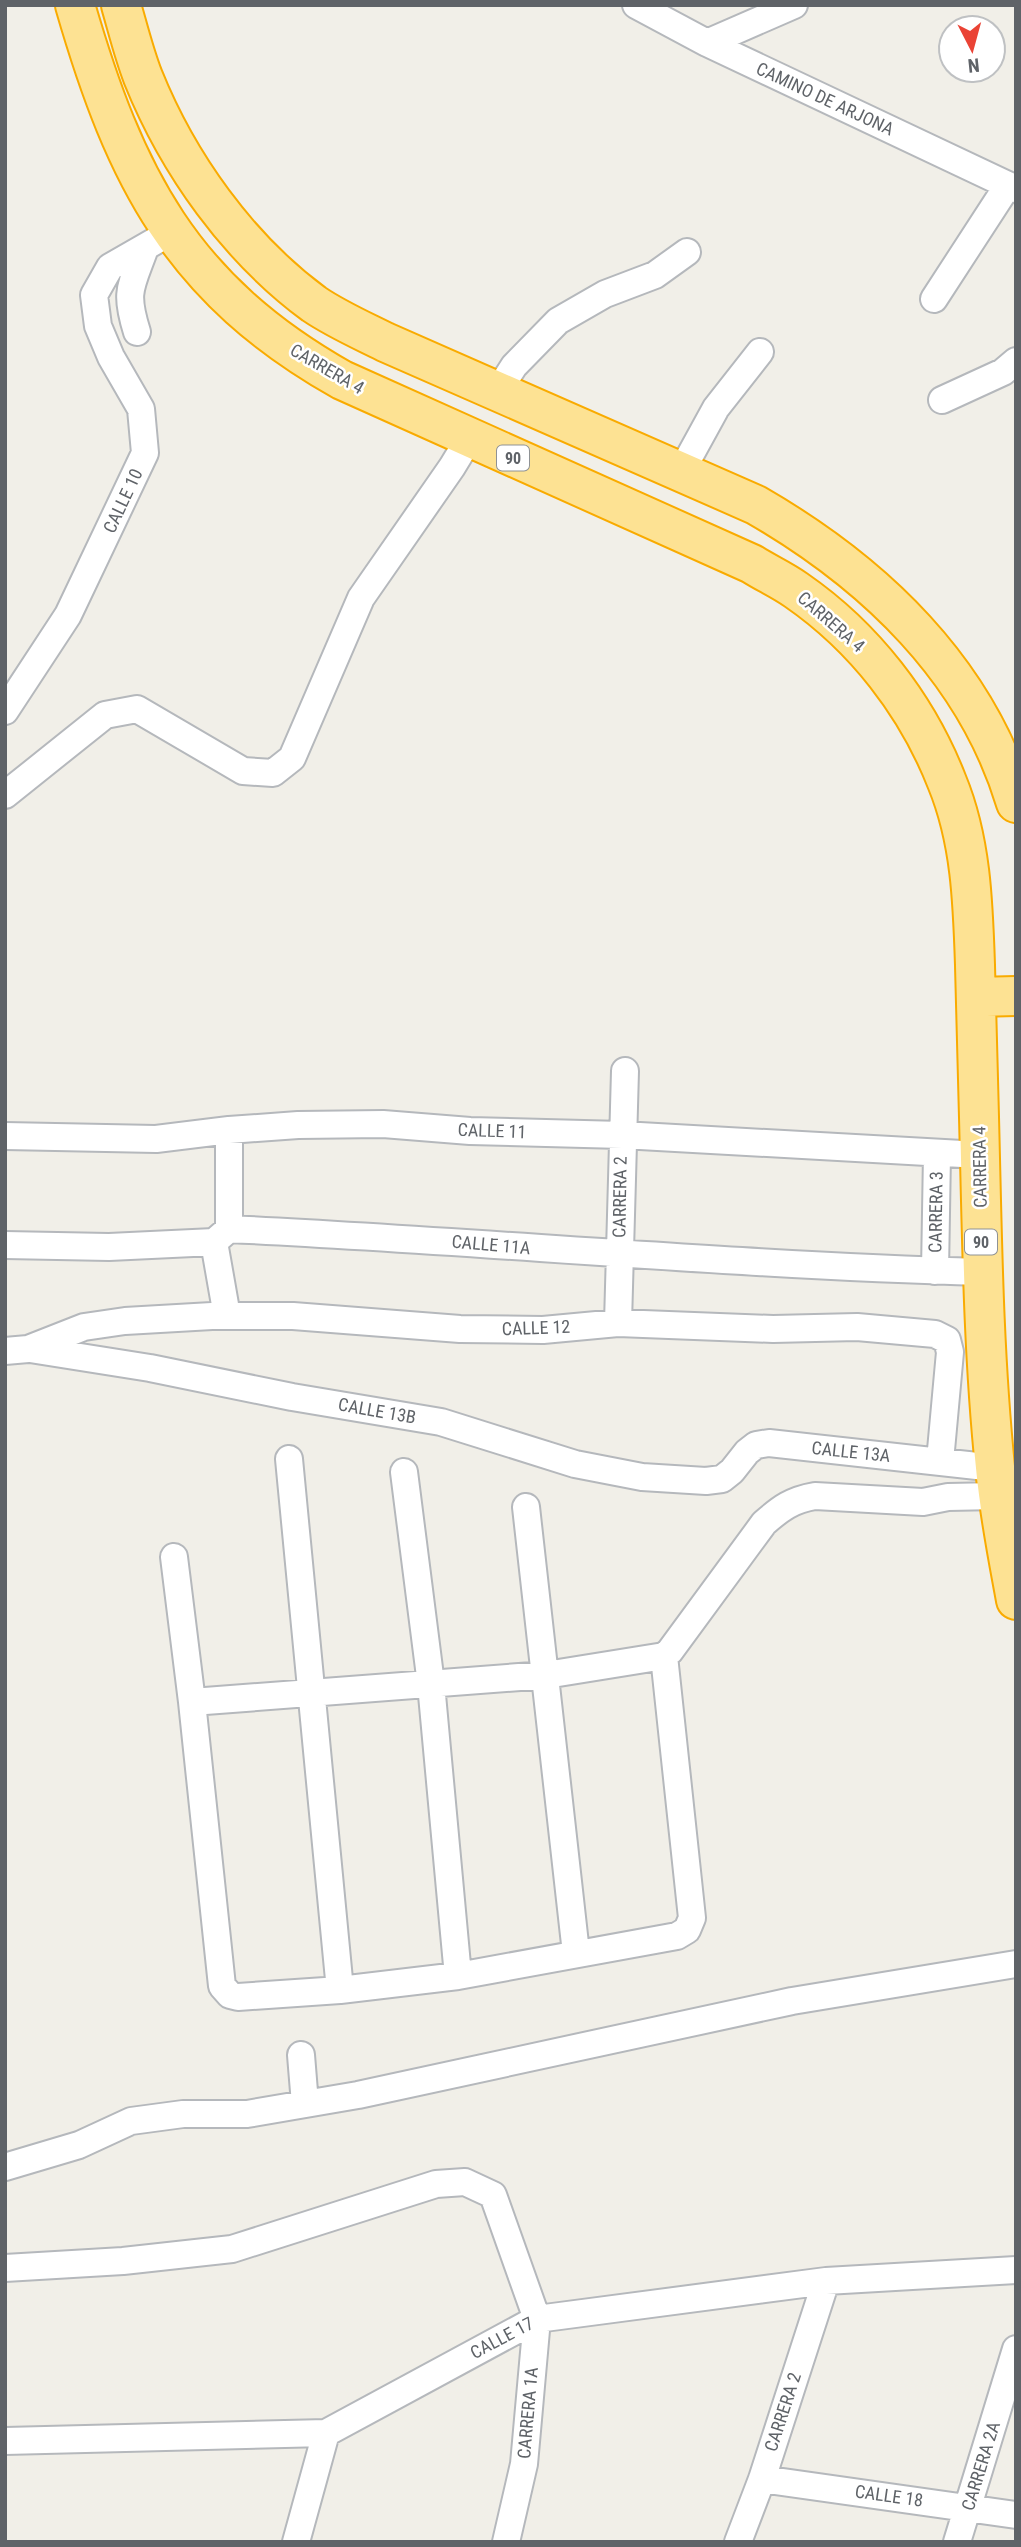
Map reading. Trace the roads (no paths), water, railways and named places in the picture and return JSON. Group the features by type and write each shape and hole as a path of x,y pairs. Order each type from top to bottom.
{"highway":[{"name":"CARRERA 4","path":"75,5 86,46 130,161 148,196 158,240 198,267 233,303 304,358 342,380 468,439 752,564 796,590 837,624 878,664 905,700 928,740 947,782 959,818 969,868 976,997 982,1272 998,1491 1016,1600"},
{"path":"121,5 142,74 179,152 239,233 279,275 315,304 384,342 756,505 801,531 838,557 909,621 968,696 992,740 1016,803"},
{"path":"976,997 1016,996"}],"street":[{"name":"CAMINO DE ARJONA","path":"636,5 707,43 1012,187"},
{"path":"707,43 794,5"},
{"path":"934,299 1012,187"},
{"path":"137,332 129,307 129,292 158,240"},
{"name":"CALLE 10","path":"5,710 68,615 145,453 141,409 106,346 98,326 94,295 110,267 158,240"},
{"path":"498,391 514,366 558,321 605,294 655,275 687,253"},
{"path":"682,471 716,408 760,352"},
{"path":"942,400 1003,372 1016,361"},
{"path":"5,795 105,715 137,709 243,771 273,773 292,758 361,598 452,467 468,439"},
{"name":"CARRERA 2","path":"618,1323 625,1071"},
{"name":"CALLE 11","path":"5,1136 156,1139 298,1125 383,1124 470,1131 622,1135 980,1156"},
{"path":"227,1316 222,1235 229,1130"},
{"name":"CARRERA 3","path":"935,1271 937,1154"},
{"name":"CALLE 11A","path":"5,1245 109,1247 222,1235 392,1237 619,1255 982,1272"},
{"name":"CALLE 12","path":"17,1350 84,1327 125,1321 227,1316 293,1316 460,1329 543,1329 618,1323 773,1329 858,1327 935,1334 947,1340 950,1352 940,1461"},
{"name":"CALLE 13B","path":"17,1350 150,1368 292,1397 442,1422 575,1464 642,1477 706,1481 722,1479"},
{"name":"CALLE 13A","path":"722,1479 756,1445 769,1443 940,1461 998,1491"},
{"path":"289,1459 340,1990"},
{"path":"404,1472 431,1684 458,1976"},
{"path":"192,1702 546,1675 663,1656 670,1651 764,1523 783,1506 798,1499 815,1496 923,1502 998,1491"},
{"path":"526,1507 576,1954"},
{"path":"174,1557 222,1986 230,1995 238,1997 340,1990 458,1976 677,1936 687,1930 692,1918 663,1656"},
{"path":"5,2167 79,2145 131,2121 184,2114 247,2113 358,2095 792,2001 1016,1964"},
{"path":"301,2055 305,2104"},
{"name":"CARRERA 1A","path":"5,2268 123,2261 232,2249 436,2184 465,2182 493,2195 537,2319 524,2464 506,2542"},
{"name":"CALLE 17","path":"5,2441 326,2433 537,2319 826,2281 1016,2270"},
{"name":"CARRERA 2","path":"738,2542 762,2479 826,2281"},
{"name":"CARRERA 2A","path":"957,2542 1016,2349"},
{"path":"296,2542 326,2433"},
{"name":"CALLE 18","path":"762,2479 1016,2515"}]}
